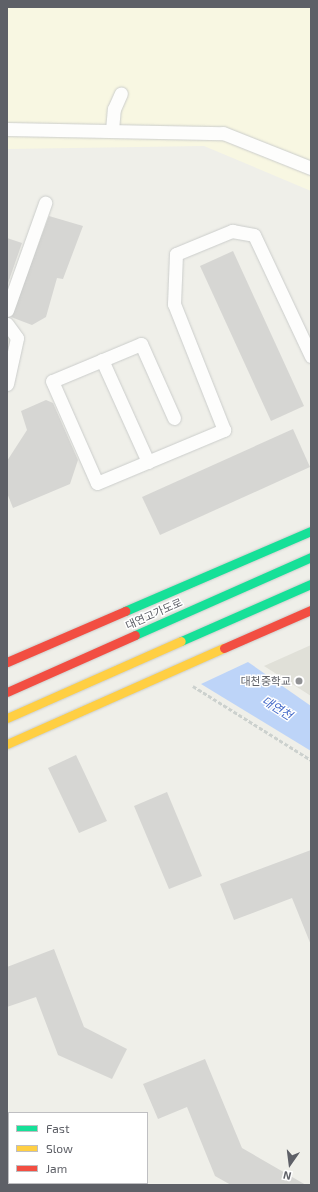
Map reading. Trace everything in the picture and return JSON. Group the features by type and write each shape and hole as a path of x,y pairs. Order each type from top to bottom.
{"main road":[{"path":"7,662 311,531"},
{"name":"대연고가도로","path":"7,692 311,557"},
{"path":"7,718 311,584"},
{"path":"7,744 311,610"}],"lane":[{"path":"112,130 114,109 121,93"},
{"path":"7,129 222,132 311,168"},
{"path":"7,310 44,203"},
{"path":"174,418 141,344 52,381 97,483 224,430 174,304 176,254 232,231 254,235 311,356"},
{"path":"7,324 17,338 7,384"},
{"path":"102,360 148,462"}],"path":[{"path":"171,672 311,760"}],"shaded area":[{"path":"7,7 311,7 311,191 204,146 7,149"},
{"name":"대천중학교","path":"311,645 311,696 264,666"}],"water":[{"name":"대연천","path":"248,662 311,706 311,751 201,684"}],"building":[{"path":"49,216 83,226 63,279 57,278 46,317 32,325 11,317"},
{"path":"7,238 22,243 7,286"},
{"path":"233,251 304,406 271,421 200,266"},
{"path":"46,400 53,403 78,460 70,484 13,508 7,493 7,461 27,430 21,411"},
{"path":"293,429 310,467 160,535 142,497"},
{"path":"76,755 107,821 79,833 48,768"},
{"path":"167,792 202,876 169,889 134,806"},
{"path":"311,850 311,945 292,898 234,920 220,884"},
{"path":"54,949 84,1027 127,1049 112,1079 58,1055 36,997 7,1007 7,967"},
{"path":"205,1059 242,1148 306,1185 231,1185 215,1176 187,1107 158,1119 143,1084"}],"traffic: fast":[{"path":"125,611 311,531"},
{"path":"135,635 311,557"},
{"path":"181,641 311,584"}],"traffic: slow":[{"path":"7,718 181,641"},
{"path":"7,744 224,648"}],"traffic: jam":[{"path":"224,648 311,610"},
{"path":"7,662 125,611"},
{"path":"7,692 135,635"}],"place":[{"name":"대천중학교","path":"299,681"}]}
